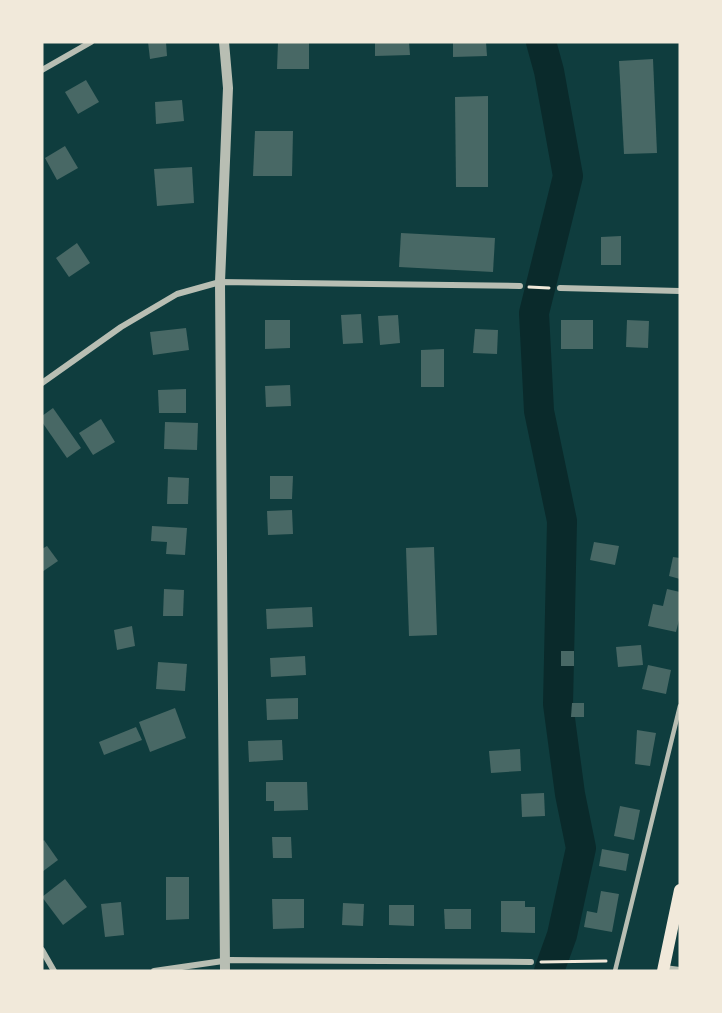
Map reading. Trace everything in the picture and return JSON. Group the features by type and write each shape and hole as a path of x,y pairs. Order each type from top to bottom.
{"main road":[{"path":"663,969 680,890"}],"street":[{"path":"42,70 91,42"},
{"path":"224,42 228,88 220,282 225,966"},
{"path":"42,383 121,327 177,294 220,282 520,286"},
{"path":"560,288 680,291"},
{"path":"42,950 54,971"},
{"path":"154,971 225,966 531,962"},
{"path":"663,969 680,970"}],"lane":[{"path":"615,971 680,706"}],"path":[{"path":"520,286 560,288"},
{"path":"531,962 617,960"}],"building":[{"path":"148,42 166,42 167,56 150,59"},
{"path":"278,42 309,42 309,69 277,69"},
{"path":"375,42 409,42 410,55 375,56"},
{"path":"453,42 486,42 487,56 453,57"},
{"path":"653,59 657,153 624,154 619,61"},
{"path":"86,80 99,102 78,114 65,92"},
{"path":"488,96 488,187 456,187 455,97"},
{"path":"182,100 184,121 156,124 155,102"},
{"path":"255,131 293,131 292,176 253,176"},
{"path":"65,146 78,168 57,180 45,158"},
{"path":"192,167 194,203 157,206 154,169"},
{"path":"401,233 495,238 493,272 399,267"},
{"path":"621,236 621,265 601,265 601,237"},
{"path":"77,243 90,263 69,277 56,258"},
{"path":"361,314 363,343 343,344 341,315"},
{"path":"398,315 400,343 380,345 378,316"},
{"path":"265,320 290,320 290,348 265,349"},
{"path":"561,320 593,320 593,349 561,349"},
{"path":"627,320 649,321 648,348 626,347"},
{"path":"186,328 189,350 153,355 150,332"},
{"path":"475,329 498,330 497,354 473,353"},
{"path":"444,349 444,387 421,387 421,350"},
{"path":"290,385 291,406 266,407 265,386"},
{"path":"186,389 186,413 159,413 158,390"},
{"path":"53,408 81,448 67,458 42,422 42,416"},
{"path":"101,419 115,442 93,455 79,433"},
{"path":"165,422 198,423 197,450 164,449"},
{"path":"270,476 293,476 292,499 270,499"},
{"path":"168,477 189,478 188,504 167,504"},
{"path":"292,510 293,534 268,535 267,511"},
{"path":"152,526 187,528 185,555 166,554 167,542 151,541"},
{"path":"594,542 619,546 615,565 590,560"},
{"path":"47,546 58,561 42,572 42,549"},
{"path":"434,547 437,635 409,636 406,548"},
{"path":"673,557 680,558 680,579 669,576"},
{"path":"164,589 184,590 183,616 163,616"},
{"path":"667,589 680,592 680,616 676,632 648,626 653,604 663,606"},
{"path":"312,607 313,627 267,629 266,609"},
{"path":"132,626 135,646 117,650 114,630"},
{"path":"641,645 643,665 618,667 616,647"},
{"path":"561,651 574,651 574,666 561,666"},
{"path":"305,656 306,675 271,677 270,658"},
{"path":"158,662 187,664 185,691 156,689"},
{"path":"648,665 671,670 666,694 642,689"},
{"path":"298,698 298,719 267,720 266,699"},
{"path":"572,703 584,703 584,717 571,717"},
{"path":"175,708 186,738 150,752 139,722"},
{"path":"136,727 142,740 104,755 99,742"},
{"path":"637,730 656,733 650,766 635,764"},
{"path":"282,740 283,760 249,762 248,741"},
{"path":"520,749 521,771 491,773 489,751"},
{"path":"266,782 307,782 308,810 274,811 274,801 266,801"},
{"path":"544,793 545,816 522,817 521,794"},
{"path":"620,806 640,810 634,840 614,836"},
{"path":"272,837 291,837 292,858 273,858"},
{"path":"44,840 58,860 42,872 42,842"},
{"path":"602,849 629,854 626,871 599,866"},
{"path":"166,877 189,877 189,919 166,920"},
{"path":"65,879 87,907 63,925 42,897"},
{"path":"601,891 619,894 612,932 584,927 587,911 597,913"},
{"path":"272,899 304,899 304,928 273,929"},
{"path":"501,901 525,901 525,907 535,907 535,933 501,932"},
{"path":"121,902 124,935 105,937 101,904"},
{"path":"343,903 364,904 363,926 342,925"},
{"path":"389,905 414,905 414,926 389,925"},
{"path":"444,909 471,909 471,929 445,929"}],"waterway":[{"path":"541,42 549,71 568,176 534,313 539,411 562,521 558,704 570,794 581,848 562,935 549,971"}]}
